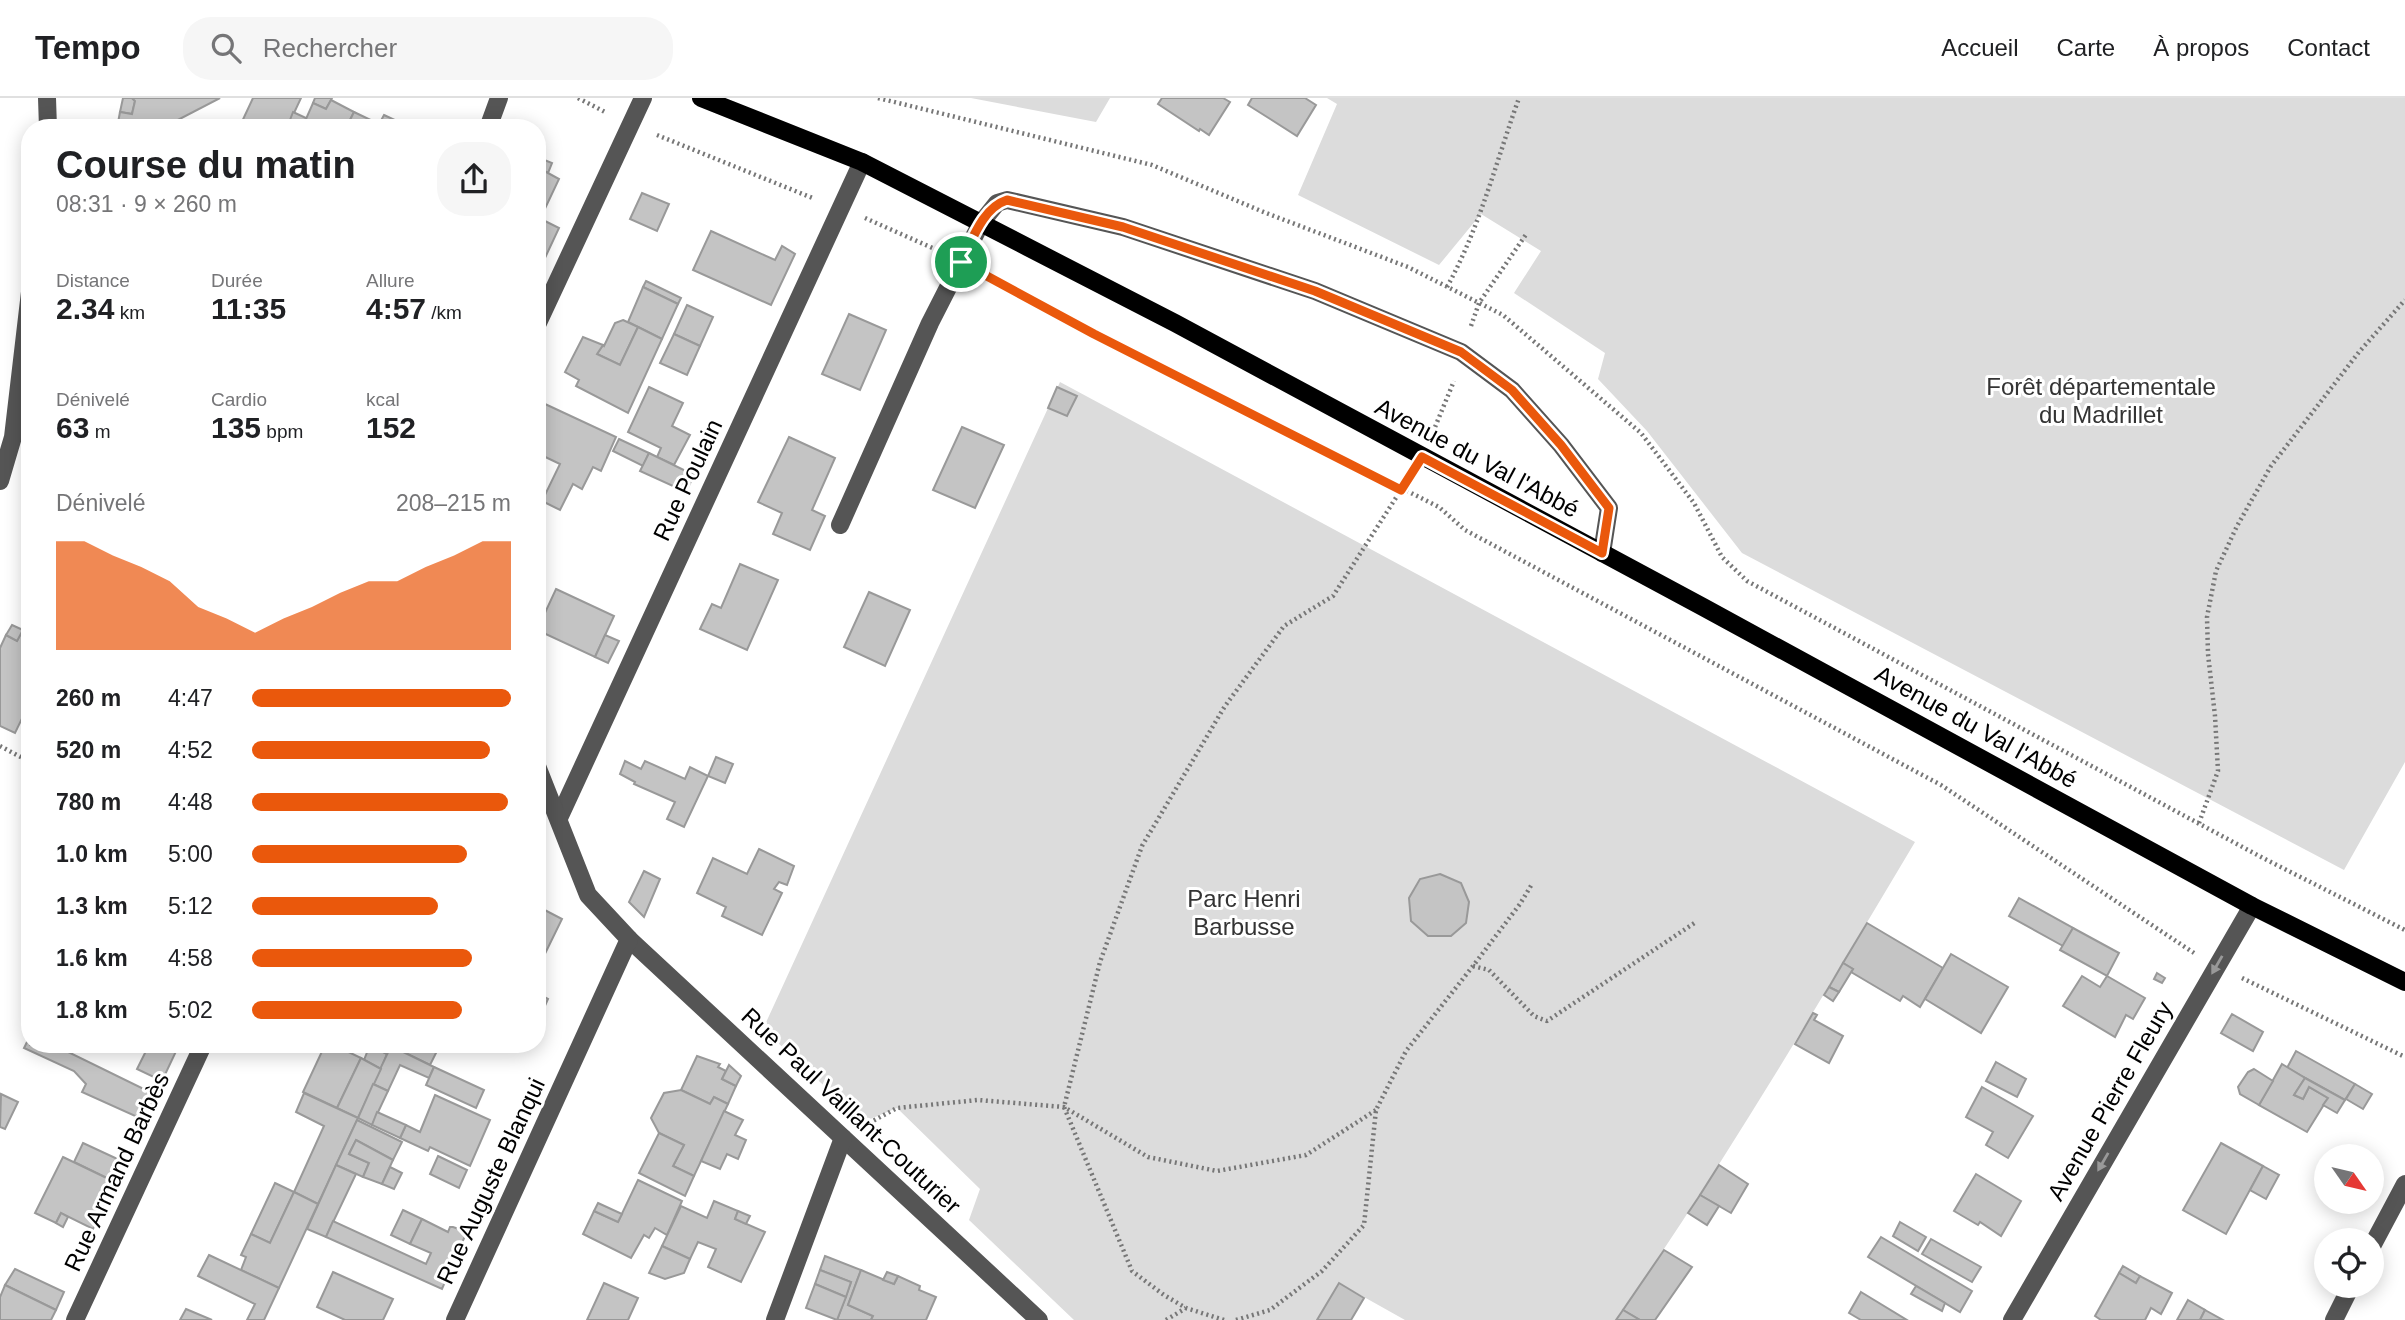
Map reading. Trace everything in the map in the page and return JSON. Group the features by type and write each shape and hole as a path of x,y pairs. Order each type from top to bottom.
{"main road":[{"name":"Avenue du Val l'Abbé","path":"701,98 862,162 1175,323 2252,906 2405,982"}],"street":[{"path":"47,98 48,119"},
{"path":"51,119 59,98"},
{"path":"491,119 499,98"},
{"path":"546,306 643,98"},
{"name":"Rue Poulain","path":"559,818 862,162"},
{"path":"840,525 930,323 981,223 997,203 1007,200 1123,227 1315,291 1461,352 1512,390 1561,445 1609,508 1602,553"},
{"path":"0,481 13,437 21,369"},
{"path":"546,787 588,895 629,939"},
{"name":"Avenue Pierre Fleury","path":"2012,1320 2252,906"},
{"name":"Rue Paul Vaillant-Couturier","path":"629,939 1039,1320"},
{"name":"Rue Auguste Blanqui","path":"455,1320 629,939"},
{"name":"Rue Armand Barbès","path":"75,1320 199,1053"},
{"path":"775,1320 843,1138"},
{"path":"2382,1228 2405,1184"},
{"path":"2334,1320 2345,1298"}],"path":[{"path":"578,98 606,113"},
{"path":"878,98 1152,165 1266,213 1408,267 1503,315 1641,433 1694,503 1722,557 1747,581 2405,930"},
{"path":"1447,287 1475,231 1519,98"},
{"path":"648,132 825,203"},
{"path":"858,215 929,245 1094,334 1439,507 1465,530 1941,785 2196,955"},
{"path":"1479,303 1527,233"},
{"path":"2199,823 2218,771 2207,617 2216,572 2237,526 2272,466 2359,352 2405,300"},
{"path":"1224,1320 1186,1307 1164,1295 1132,1271 1064,1107 1100,962 1142,846 1225,706 1284,626 1334,596 1422,457"},
{"path":"0,746 21,757"},
{"path":"1236,1320 1270,1310 1322,1271 1364,1225 1376,1110 1406,1051 1520,904 1532,884"},
{"path":"1473,966 1489,970 1534,1016 1547,1021 1696,922"},
{"path":"2236,975 2405,1057"},
{"path":"843,1138 897,1108 978,1100 1064,1107 1148,1157 1217,1171 1306,1155 1376,1110"},
{"path":"1166,1320 1186,1307"}],"green space":[{"path":"971,98 1110,98 1096,122"},
{"name":"Forêt départementale du Madrillet","path":"1327,98 2405,98 2405,762 2344,870 1742,553 1647,431 1598,379 1605,353 1514,293 1541,251 1481,214 1439,265 1298,195 1337,104"},
{"name":"Parc Henri Barbusse","path":"1060,382 1915,842 1732,1143 1616,1320 1405,1320 1339,1283 1317,1320 1074,1320 969,1220 980,1189 897,1108 863,1122 763,1029"}],"building":[{"path":"123,98 132,98 135,101 132,114 120,112"},
{"path":"132,98 220,98 180,119 119,119 120,112 132,114 135,101"},
{"path":"253,98 301,98 291,119 243,119"},
{"path":"315,98 332,98 326,109 313,103"},
{"path":"1162,98 1223,98 1230,102 1209,135 1158,104"},
{"path":"1252,98 1305,98 1316,105 1297,136 1248,105"},
{"path":"331,100 354,112 350,119 306,119 313,103 326,109"},
{"path":"293,112 306,118 306,119 290,119"},
{"path":"354,112 369,119 350,119"},
{"path":"546,161 552,163 548,173 546,172"},
{"path":"546,172 559,179 546,207"},
{"path":"642,193 669,204 657,231 630,219"},
{"path":"546,222 559,228 546,256"},
{"path":"711,231 775,260 782,246 795,254 771,305 693,270"},
{"path":"646,281 681,298 678,304 643,287"},
{"path":"643,287 678,304 662,339 628,322"},
{"path":"687,305 713,317 700,346 674,334"},
{"path":"849,314 886,330 860,390 822,374"},
{"path":"623,320 638,327 620,365 597,354 615,323"},
{"path":"638,327 662,339 628,413 576,386 579,380 565,372 583,337 603,345 597,354 620,365"},
{"path":"674,334 700,346 687,375 660,363"},
{"path":"649,387 683,403 672,426 690,435 674,465 657,457 661,448 628,432"},
{"path":"1057,387 1077,396 1067,416 1048,408"},
{"path":"546,404 616,437 601,471 593,467 582,489 573,484 560,510 546,503 546,493 560,464 546,457"},
{"path":"962,427 1004,445 975,508 933,490"},
{"path":"789,437 835,458 812,510 825,516 810,550 773,534 782,513 758,502"},
{"path":"619,439 649,453 643,466 613,451"},
{"path":"649,453 694,475 686,492 640,471"},
{"path":"740,564 778,580 747,650 700,629 712,604 721,608"},
{"path":"556,589 614,616 595,657 546,634 546,611"},
{"path":"869,592 910,610 885,666 844,647"},
{"path":"12,625 21,629 17,641 6,635"},
{"path":"21,633 21,721 15,733 0,726 0,648 6,635 17,641"},
{"path":"605,635 619,641 608,663 595,657"},
{"path":"716,757 733,764 725,783 708,776"},
{"path":"625,761 641,769 645,761 685,779 690,767 708,776 684,827 667,819 675,802 634,784 635,782 620,774"},
{"path":"759,849 794,866 787,885 779,882 774,889 782,893 762,935 722,916 726,907 697,893 713,858 747,874"},
{"path":"644,871 660,879 644,917 629,902"},
{"path":"1440,874 1461,883 1469,902 1466,923 1451,936 1428,936 1411,921 1409,898 1420,879"},
{"path":"2019,898 2073,928 2063,946 2009,916"},
{"path":"546,911 562,919 546,952"},
{"path":"1867,923 1943,968 1920,1007 1903,996 1900,1001 1851,972 1853,969 1843,963"},
{"path":"2073,928 2119,953 2107,976 2060,950"},
{"path":"1951,954 2008,987 1981,1033 1925,999"},
{"path":"1843,963 1853,969 1839,992 1829,987"},
{"path":"2157,973 2165,978 2162,983 2154,979"},
{"path":"2082,976 2100,987 2107,976 2145,998 2133,1019 2126,1015 2115,1037 2063,1006"},
{"path":"1829,987 1839,992 1833,1001 1824,995"},
{"path":"1813,1013 1817,1015 1814,1020 1843,1036 1829,1063 1795,1044"},
{"path":"2232,1014 2263,1032 2253,1051 2221,1033"},
{"path":"2296,1051 2355,1084 2345,1100 2287,1068"},
{"path":"35,1053 70,1053 156,1095 144,1120 82,1092 86,1084 74,1071"},
{"path":"145,1053 175,1053 162,1081 137,1069"},
{"path":"321,1053 351,1053 361,1058 337,1108 303,1092"},
{"path":"367,1053 387,1054 381,1069 364,1060"},
{"path":"388,1053 405,1053 434,1067 429,1078 400,1065 388,1091 373,1084"},
{"path":"405,1053 436,1053 430,1065"},
{"path":"697,1056 720,1064 718,1067 726,1071 722,1079 736,1086 728,1104 714,1097 710,1104 681,1090"},
{"path":"361,1058 381,1069 358,1118 337,1108"},
{"path":"1996,1062 2026,1079 2017,1097 1986,1081"},
{"path":"2282,1064 2305,1078 2294,1095 2303,1099 2309,1087 2328,1098 2307,1132 2259,1105"},
{"path":"729,1065 741,1076 736,1086 722,1079"},
{"path":"434,1067 484,1090 476,1108 426,1085"},
{"path":"2254,1069 2273,1081 2259,1105 2240,1094 2238,1087 2248,1072"},
{"path":"2305,1078 2345,1100 2337,1113 2323,1105 2328,1098 2309,1087 2303,1099 2294,1095"},
{"path":"373,1084 388,1091 372,1125 358,1118"},
{"path":"2355,1084 2372,1094 2363,1109 2346,1099"},
{"path":"1982,1087 2033,1116 2008,1158 1986,1145 1993,1132 1966,1117"},
{"path":"681,1090 710,1104 714,1097 728,1104 694,1176 673,1166 684,1145 659,1133 651,1118 664,1093"},
{"path":"304,1093 358,1118 318,1204 294,1192 324,1126 296,1112"},
{"path":"1,1094 18,1102 5,1129 0,1127"},
{"path":"435,1095 490,1120 470,1166 430,1147 428,1151 400,1138 406,1125 420,1132"},
{"path":"724,1111 743,1120 735,1135 746,1140 738,1159 727,1154 720,1169 701,1161"},
{"path":"377,1112 406,1125 400,1138 372,1125"},
{"path":"357,1120 402,1142 393,1160 356,1140 349,1154 369,1163 363,1177 336,1165"},
{"path":"659,1133 684,1145 673,1166 694,1176 685,1196 639,1173"},
{"path":"356,1140 393,1160 382,1184 363,1177 369,1163 349,1154"},
{"path":"83,1143 124,1162 115,1182 74,1162"},
{"path":"2221,1143 2263,1166 2226,1234 2183,1210"},
{"path":"438,1156 467,1170 459,1188 430,1174"},
{"path":"63,1157 115,1182 93,1229 61,1213 56,1223 35,1213"},
{"path":"336,1165 356,1174 326,1237 307,1229"},
{"path":"1719,1165 1748,1184 1731,1213 1700,1195"},
{"path":"2263,1166 2279,1175 2266,1199 2250,1190"},
{"path":"390,1167 402,1173 394,1189 382,1184"},
{"path":"1976,1174 2021,1201 2001,1236 1980,1222 1978,1225 1954,1211"},
{"path":"638,1180 682,1201 667,1235 655,1228 649,1238 644,1235 631,1258 583,1234 594,1211 618,1222"},
{"path":"275,1183 294,1192 270,1243 251,1234"},
{"path":"294,1192 318,1204 279,1288 241,1270 246,1257 241,1255 251,1234 270,1243"},
{"path":"1700,1195 1719,1206 1707,1225 1688,1213"},
{"path":"714,1201 738,1211 735,1219 765,1232 741,1282 708,1267 716,1249 698,1242 690,1259 662,1246 681,1206 707,1218"},
{"path":"598,1203 622,1214 618,1222 594,1211"},
{"path":"403,1210 422,1219 410,1244 391,1235"},
{"path":"738,1211 750,1216 746,1224 735,1219"},
{"path":"61,1213 68,1217 63,1227 56,1223"},
{"path":"422,1219 448,1232 450,1227 462,1230 465,1236 442,1289 326,1237 333,1221 426,1264 431,1253 410,1244"},
{"path":"1900,1222 1926,1237 1918,1251 1893,1236"},
{"path":"1881,1237 1972,1291 1960,1312 1868,1257"},
{"path":"1931,1239 1981,1267 1972,1282 1922,1254"},
{"path":"662,1246 690,1259 684,1273 665,1279 649,1273"},
{"path":"1664,1250 1692,1267 1655,1320 1640,1320 1623,1310"},
{"path":"209,1255 279,1288 264,1320 247,1320 255,1304 198,1276"},
{"path":"825,1256 861,1270 848,1305 873,1316 871,1320 837,1320 851,1282 820,1270"},
{"path":"2123,1266 2140,1276 2136,1283 2119,1273"},
{"path":"15,1269 64,1292 56,1310 5,1285"},
{"path":"820,1270 851,1282 846,1297 815,1284"},
{"path":"861,1270 894,1284 898,1276 936,1297 926,1320 871,1320 873,1316 848,1305"},
{"path":"333,1272 393,1299 383,1320 345,1320 317,1307"},
{"path":"887,1272 898,1276 894,1284 883,1280"},
{"path":"2119,1273 2136,1283 2140,1276 2172,1293 2161,1314 2151,1308 2145,1320 2101,1320 2095,1316"},
{"path":"604,1283 638,1298 628,1320 587,1320"},
{"path":"1339,1283 1364,1298 1351,1320 1317,1320"},
{"path":"815,1284 846,1297 837,1320 806,1308"},
{"path":"5,1285 56,1310 51,1320 0,1320 0,1297"},
{"path":"1916,1286 1945,1303 1942,1311 1911,1294"},
{"path":"1861,1292 1907,1320 1861,1320 1849,1313"},
{"path":"2188,1300 2205,1310 2200,1320 2177,1320"},
{"path":"186,1309 212,1320 180,1320"},
{"path":"1623,1310 1640,1320 1616,1320"},
{"path":"2205,1310 2223,1320 2200,1320"}],"route":[{"path":"1007,200 1123,227 1315,291 1461,352 1512,390 1561,445 1609,508 1602,553 1422,457 1401,490 1094,334 961,262 981,223 997,203 1007,200"}]}
